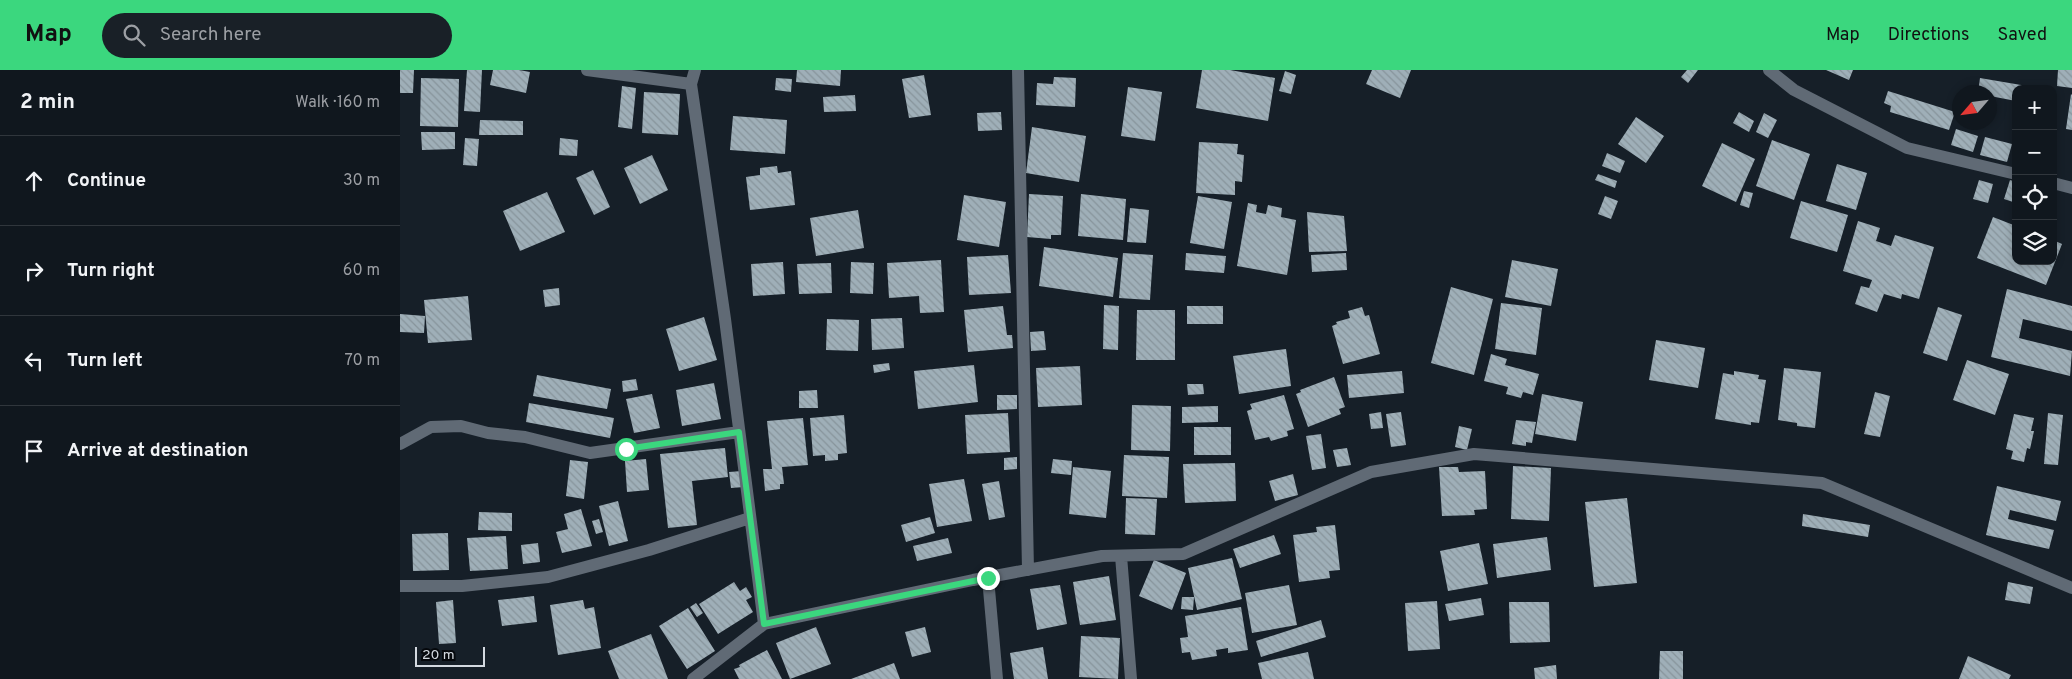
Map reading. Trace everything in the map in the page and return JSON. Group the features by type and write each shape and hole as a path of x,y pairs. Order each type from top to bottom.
{"street":[{"path":"587,70 691,84"},
{"path":"695,70 691,84 764,624"},
{"path":"1018,70 1028,570"},
{"path":"1769,70 1794,90 1907,148 2012,173"},
{"path":"2057,184 2072,188"},
{"path":"400,444 431,427 446,426 461,426 488,433 525,437 590,453 739,432"},
{"path":"692,679 764,624 1102,556 1183,554 1371,472 1474,454 1822,483 2072,588"},
{"path":"400,586 462,586 548,577 649,550 750,518"},
{"path":"1121,556 1131,679"},
{"path":"988,578 997,679"}],"building":[{"path":"400,70 414,70 413,93 400,93"},
{"path":"467,70 482,70 480,112 464,111"},
{"path":"493,70 530,72 526,93 490,85"},
{"path":"797,70 841,70 840,86 796,82"},
{"path":"1202,70 1230,70 1275,78 1268,121 1196,108"},
{"path":"1372,70 1411,70 1400,98 1366,84"},
{"path":"1687,70 1698,70 1688,83 1681,77"},
{"path":"1826,70 1853,70 1849,80"},
{"path":"2058,70 2072,70 2072,88 2057,86"},
{"path":"1285,71 1296,75 1291,94 1279,91"},
{"path":"924,75 931,115 909,118 902,79"},
{"path":"1054,77 1076,78 1075,107 1036,105 1037,83 1053,84"},
{"path":"421,78 459,79 458,127 420,126"},
{"path":"776,78 792,79 791,92 775,90"},
{"path":"1980,78 2021,85 2012,85 2012,100 1997,97 1997,85 1979,85"},
{"path":"622,86 636,88 632,129 618,127"},
{"path":"1128,87 1162,92 1155,141 1121,136"},
{"path":"1888,91 1952,111 1952,121 1949,130 1890,112 1891,106 1884,103"},
{"path":"644,92 680,94 678,135 642,133"},
{"path":"855,95 856,111 824,112 823,97"},
{"path":"2072,95 2072,130 2066,129"},
{"path":"1001,112 1002,130 978,131 977,113"},
{"path":"1739,112 1754,121 1749,132 1733,123"},
{"path":"1764,113 1777,120 1768,138 1756,132"},
{"path":"733,116 787,120 785,154 730,150"},
{"path":"1636,117 1664,136 1646,163 1618,144"},
{"path":"480,120 523,121 523,135 479,135"},
{"path":"1032,127 1086,136 1079,182 1026,173"},
{"path":"1956,130 1978,136 1973,152 1951,145"},
{"path":"421,132 455,132 455,149 422,150"},
{"path":"1985,137 2012,144 2007,162 1980,155"},
{"path":"465,138 479,139 477,166 463,165"},
{"path":"560,138 578,140 577,156 559,155"},
{"path":"1772,140 1810,154 1794,200 1756,186"},
{"path":"1199,142 1238,144 1237,154 1244,155 1242,182 1235,181 1235,195 1196,193"},
{"path":"1722,143 1755,159 1736,202 1702,186"},
{"path":"1607,153 1625,161 1620,173 1602,166"},
{"path":"652,155 668,190 640,204 624,168"},
{"path":"1837,164 1867,173 1856,210 1826,201"},
{"path":"777,166 778,173 791,171 795,205 750,210 746,177 760,175 760,168"},
{"path":"593,170 610,207 594,215 576,178"},
{"path":"1598,174 1617,181 1615,188 1595,180"},
{"path":"1979,180 1993,184 1988,203 1973,199"},
{"path":"2010,180 2012,181 2012,202 2004,199"},
{"path":"1744,191 1753,193 1749,208 1740,205"},
{"path":"547,192 565,232 520,251 503,211"},
{"path":"1029,194 1063,196 1061,235 1051,235 1051,239 1027,237"},
{"path":"1081,194 1126,199 1123,240 1078,236"},
{"path":"964,195 1006,202 999,247 957,240"},
{"path":"1198,196 1232,202 1224,249 1190,243"},
{"path":"1605,196 1618,201 1611,219 1598,214"},
{"path":"1801,201 1848,215 1837,252 1790,238"},
{"path":"1248,203 1257,205 1256,212 1266,214 1268,205 1282,208 1281,217 1296,220 1287,275 1237,266"},
{"path":"1130,208 1149,210 1146,243 1127,242"},
{"path":"858,210 864,248 816,256 810,218"},
{"path":"1307,212 1344,216 1347,251 1309,252"},
{"path":"1993,217 2012,224 2012,265 2054,265 2046,285 1977,258"},
{"path":"1858,221 1880,228 1876,241 1891,246 1895,235 1934,247 1919,299 1902,294 1901,299 1884,294 1877,312 1855,304 1861,286 1869,288 1872,280 1843,271"},
{"path":"2057,242 2062,244 2057,257"},
{"path":"1044,247 1118,258 1113,297 1039,286"},
{"path":"1123,253 1153,255 1150,300 1119,298"},
{"path":"1186,253 1226,256 1224,273 1185,270"},
{"path":"1346,253 1347,270 1312,272 1311,255"},
{"path":"1008,255 1011,293 969,295 967,257"},
{"path":"941,260 944,312 920,313 919,296 889,298 887,263"},
{"path":"1512,260 1558,269 1551,306 1505,297"},
{"path":"783,262 785,294 753,296 751,264"},
{"path":"851,262 874,263 873,294 850,293"},
{"path":"831,263 832,293 799,294 797,264"},
{"path":"1451,287 1493,299 1474,375 1431,363"},
{"path":"559,288 560,305 545,307 543,290"},
{"path":"2007,289 2072,306 2072,331 2023,319 2019,338 2072,351 2070,376 1991,357"},
{"path":"468,296 472,340 428,343 424,300"},
{"path":"1501,303 1542,308 1536,355 1495,349"},
{"path":"1104,305 1119,306 1118,350 1103,349"},
{"path":"1003,306 1007,335 1012,335 1013,348 968,352 964,310"},
{"path":"1187,306 1223,306 1223,324 1187,324"},
{"path":"1362,307 1365,316 1369,315 1380,354 1343,364 1332,326 1337,324 1336,322 1350,318 1348,311"},
{"path":"1938,307 1962,315 1947,361 1923,353"},
{"path":"1137,310 1175,310 1175,360 1136,360"},
{"path":"400,314 425,316 424,333 400,332"},
{"path":"704,317 717,360 679,371 666,329"},
{"path":"902,318 904,348 872,350 871,319"},
{"path":"827,319 859,320 858,351 826,350"},
{"path":"1044,331 1046,350 1031,351 1030,332"},
{"path":"1656,340 1705,348 1698,388 1649,380"},
{"path":"1286,349 1291,386 1239,394 1233,356"},
{"path":"1491,354 1507,359 1505,365 1539,374 1533,395 1523,392 1521,398 1506,394 1508,387 1484,381"},
{"path":"1967,360 2009,374 1995,415 1953,400"},
{"path":"889,363 890,370 874,373 873,365"},
{"path":"974,365 978,402 918,409 914,371"},
{"path":"1080,366 1082,405 1038,407 1036,368"},
{"path":"1784,368 1821,372 1815,428 1797,426 1797,423 1778,420"},
{"path":"1402,371 1404,393 1349,398 1347,375"},
{"path":"1734,371 1759,375 1758,379 1766,380 1759,423 1751,422 1751,425 1715,419 1723,373 1734,375"},
{"path":"537,375 611,389 607,409 533,396"},
{"path":"1334,377 1345,407 1339,409 1341,414 1308,427 1296,394 1301,392 1300,390"},
{"path":"636,379 638,390 623,392 622,381"},
{"path":"714,383 721,419 682,426 676,390"},
{"path":"1187,384 1203,384 1204,394 1188,395"},
{"path":"817,390 818,408 799,408 799,391"},
{"path":"1875,392 1890,396 1880,437 1864,434"},
{"path":"652,394 660,428 634,433 626,399"},
{"path":"1542,394 1583,402 1576,441 1535,434"},
{"path":"997,395 1017,395 1017,409 997,410"},
{"path":"1284,395 1294,429 1287,431 1288,436 1271,441 1269,437 1255,440 1247,411 1252,409 1250,404"},
{"path":"529,403 614,418 610,438 526,422"},
{"path":"1132,405 1171,406 1170,451 1131,450"},
{"path":"1218,406 1218,422 1182,423 1182,407"},
{"path":"1381,412 1383,428 1371,429 1369,414"},
{"path":"1401,412 1406,445 1391,447 1386,414"},
{"path":"1008,413 1010,452 967,454 965,415"},
{"path":"2048,413 2063,415 2058,465 2044,464"},
{"path":"2014,414 2034,418 2031,431 2034,431 2030,449 2027,448 2024,462 2011,459 2013,451 2006,449"},
{"path":"844,415 847,453 838,454 838,460 825,461 825,455 813,456 810,418"},
{"path":"803,418 808,465 782,467 784,484 780,484 780,489 765,491 763,469 772,469 767,421"},
{"path":"1516,420 1536,422 1532,443 1526,442 1526,446 1512,444"},
{"path":"1459,426 1472,429 1467,450 1455,447"},
{"path":"1194,427 1231,427 1231,455 1194,455"},
{"path":"1321,434 1326,468 1312,470 1306,436"},
{"path":"725,448 728,477 692,481 697,525 668,528 660,454"},
{"path":"1347,448 1351,465 1337,467 1333,450"},
{"path":"1124,455 1169,457 1167,498 1122,496"},
{"path":"1017,457 1017,469 1004,470 1004,458"},
{"path":"646,459 649,490 627,492 625,461"},
{"path":"1053,459 1072,461 1071,475 1051,473"},
{"path":"570,460 588,462 584,499 566,496"},
{"path":"1235,463 1236,501 1185,503 1183,464"},
{"path":"1513,466 1551,468 1549,521 1511,519"},
{"path":"1073,467 1111,471 1106,518 1069,514"},
{"path":"1439,467 1458,467 1459,472 1485,471 1487,509 1474,510 1475,515 1442,516"},
{"path":"742,471 744,487 731,488 729,472"},
{"path":"1293,474 1298,495 1275,501 1269,481"},
{"path":"964,479 972,521 937,527 929,484"},
{"path":"999,481 1005,517 989,520 982,484"},
{"path":"1997,486 2061,501 2056,521 2010,510 2008,519 2054,530 2049,549 1986,535"},
{"path":"1126,498 1157,499 1155,535 1125,534"},
{"path":"1627,498 1637,583 1594,587 1585,502"},
{"path":"618,501 628,541 609,546 599,506"},
{"path":"581,509 592,546 562,553 556,532 568,529 564,514"},
{"path":"479,512 512,513 512,531 478,530"},
{"path":"1803,514 1870,525 1868,537 1802,526"},
{"path":"930,517 935,533 906,542 901,525"},
{"path":"599,519 603,532 596,534 592,521"},
{"path":"1335,525 1340,570 1329,571 1330,578 1299,582 1293,535 1317,532 1316,527"},
{"path":"448,533 449,570 413,571 412,534"},
{"path":"1274,535 1281,554 1240,568 1233,549"},
{"path":"506,536 508,569 470,571 467,538"},
{"path":"1547,537 1551,570 1497,578 1493,544"},
{"path":"948,538 952,553 917,561 913,546"},
{"path":"538,543 540,562 523,564 521,545"},
{"path":"1479,543 1488,584 1448,591 1440,551"},
{"path":"1232,558 1242,599 1197,610 1188,568"},
{"path":"1154,560 1186,573 1172,610 1139,596"},
{"path":"1109,576 1116,620 1080,625 1073,582"},
{"path":"734,582 740,591 746,587 752,597 746,600 753,612 718,634 699,604"},
{"path":"2008,582 2033,587 2030,604 2005,600"},
{"path":"1060,585 1067,624 1037,630 1030,589"},
{"path":"1289,585 1297,625 1252,633 1245,593"},
{"path":"534,596 537,622 502,626 498,600"},
{"path":"1182,597 1194,597 1193,610 1181,609"},
{"path":"1481,598 1484,615 1449,621 1445,604"},
{"path":"453,600 456,643 439,644 436,602"},
{"path":"583,600 585,609 594,607 601,648 558,655 550,605"},
{"path":"1437,601 1440,649 1408,651 1405,603"},
{"path":"1509,602 1549,602 1550,642 1510,643"},
{"path":"696,603 703,613 697,617 690,607"},
{"path":"1241,607 1248,650 1228,653 1228,648 1216,650 1217,656 1192,660 1190,652 1182,653 1180,638 1188,637 1185,616"},
{"path":"688,608 715,651 687,669 659,626"},
{"path":"1321,620 1326,637 1261,657 1256,641"},
{"path":"816,627 831,664 790,679 776,643"},
{"path":"925,627 931,652 912,657 905,632"},
{"path":"651,634 668,679 619,679 608,651"},
{"path":"1081,636 1120,638 1118,679 1079,677"},
{"path":"1043,647 1048,679 1014,679 1010,653"},
{"path":"767,650 782,679 739,679 734,669"},
{"path":"1660,651 1683,651 1683,679 1659,679"},
{"path":"1308,652 1314,679 1262,679 1258,663"},
{"path":"1968,656 2011,675 2009,679 1959,679"},
{"path":"894,663 900,679 851,679"},
{"path":"1556,665 1557,679 1535,679 1534,668"}],"route":[{"path":"626,449 739,432 764,624 988,578"}]}
